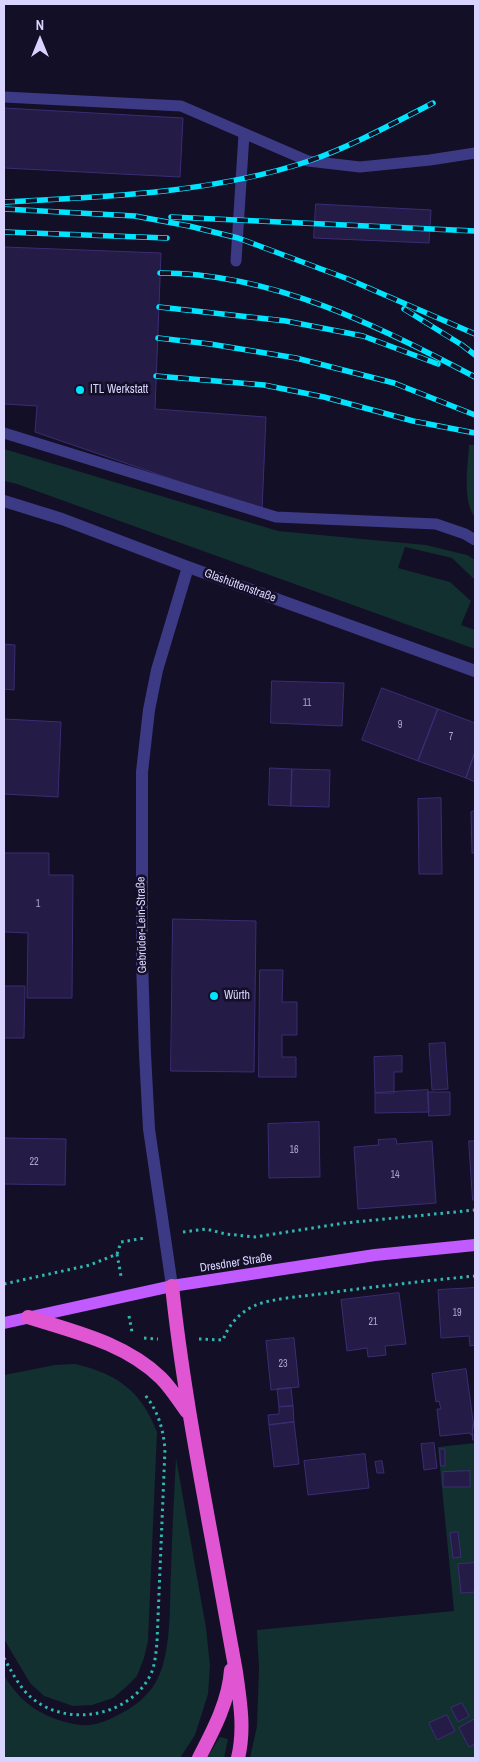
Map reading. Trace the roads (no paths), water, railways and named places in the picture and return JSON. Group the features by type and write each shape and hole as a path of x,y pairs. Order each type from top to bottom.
{"highway":[{"path":"172,1286 189,1415 241,1708 242,1734 238,1758"},
{"path":"28,1317 95,1338 124,1351 146,1365 162,1379 189,1415"},
{"path":"199,1758 223,1704 230,1681 232,1650"}],"main road":[{"name":"Dresdner Straße","path":"4,1323 172,1286 375,1255 475,1245"}],"street":[{"name":"Glashüttenstraße","path":"4,501 62,519 188,567 475,671"},
{"name":"Gebrüder-Lein-Straße","path":"172,1286 150,1129 145,1054 142,961 142,772 156,670 188,567"}],"lane":[{"path":"4,97 181,106 308,161 360,167 430,160 475,153"},
{"path":"236,261 244,134"},
{"path":"4,433 276,518 436,524 465,534 475,540"}],"railway":[{"path":"4,202 158,192 197,187 273,172 341,149 433,103"},
{"path":"4,209 135,216 189,226 238,238 348,279 475,334"},
{"path":"171,217 475,231"},
{"path":"4,232 167,238"},
{"path":"160,273 202,275 284,292 363,322 475,377"},
{"path":"159,307 286,321 363,336 438,364"},
{"path":"404,309 475,355"},
{"path":"158,338 210,344 296,358 394,383 475,415"},
{"path":"156,376 264,385 324,397 413,421 475,433"}],"place":[{"name":"ITL Werkstatt","path":"80,390"},
{"name":"Würth","path":"214,996"}]}
